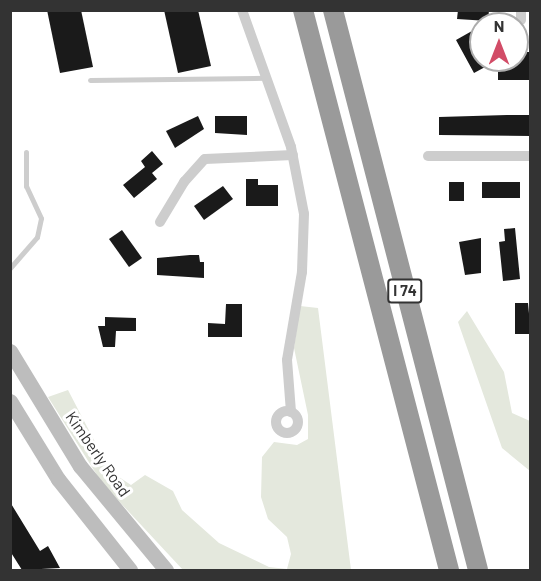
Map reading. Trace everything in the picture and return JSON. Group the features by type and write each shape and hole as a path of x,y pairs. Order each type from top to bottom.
{"highway":[{"name":"I 74","path":"303,10 373,294 449,570"},
{"name":"I 74","path":"333,10 478,570"}],"main road":[{"name":"Kimberly Road","path":"10,351 80,466 166,570"},
{"path":"10,401 58,479 130,570"}],"street":[{"path":"242,10 264,78 293,155 304,238 287,360 291,412"},
{"path":"160,222 184,182 205,159 293,155"},
{"path":"428,156 531,156"}],"lane":[{"path":"90,80 264,78"},
{"path":"10,268 37,237 41,218 26,186 26,152"}],"shaded area":[{"path":"300,306 318,308 351,570 183,570 102,483 48,397 68,390 110,471 131,485 145,475 173,491 182,510 219,543 269,567 287,569 291,554 287,537 268,519 261,497 262,457 274,442 297,445 308,439 308,415 294,348"},
{"path":"467,311 504,372 512,413 530,421 530,471 502,448 458,322"}],"building":[{"path":"47,10 81,10 93,67 60,73"},
{"path":"164,10 198,10 211,66 178,73"},
{"path":"458,10 489,10 489,12 469,12 469,20 457,19"},
{"path":"469,33 469,64 456,40"},
{"path":"530,52 531,80 498,80 498,72 529,72"},
{"path":"531,115 531,136 439,135 439,117"},
{"path":"198,116 204,129 175,148 166,131"},
{"path":"215,116 247,116 247,135 215,133"},
{"path":"152,151 163,164 152,173 157,179 134,198 123,185 145,167 141,161"},
{"path":"246,179 258,179 258,185 278,185 278,206 246,206"},
{"path":"449,182 464,182 464,201 449,201"},
{"path":"482,182 520,182 520,198 482,198"},
{"path":"223,186 233,199 204,220 194,206"},
{"path":"515,228 520,279 503,281 499,242 505,241 504,229"},
{"path":"122,230 142,258 129,267 109,239"},
{"path":"481,238 481,273 465,275 459,242"},
{"path":"199,255 200,262 204,262 204,278 157,275 157,258"},
{"path":"515,303 528,303 531,334 515,334"},
{"path":"226,304 242,304 242,337 208,337 208,323 225,324"},
{"path":"105,317 136,318 136,331 116,331 115,347 103,347 98,326 105,326"},
{"path":"10,502 40,551 48,546 60,568 22,570 10,551"}]}
